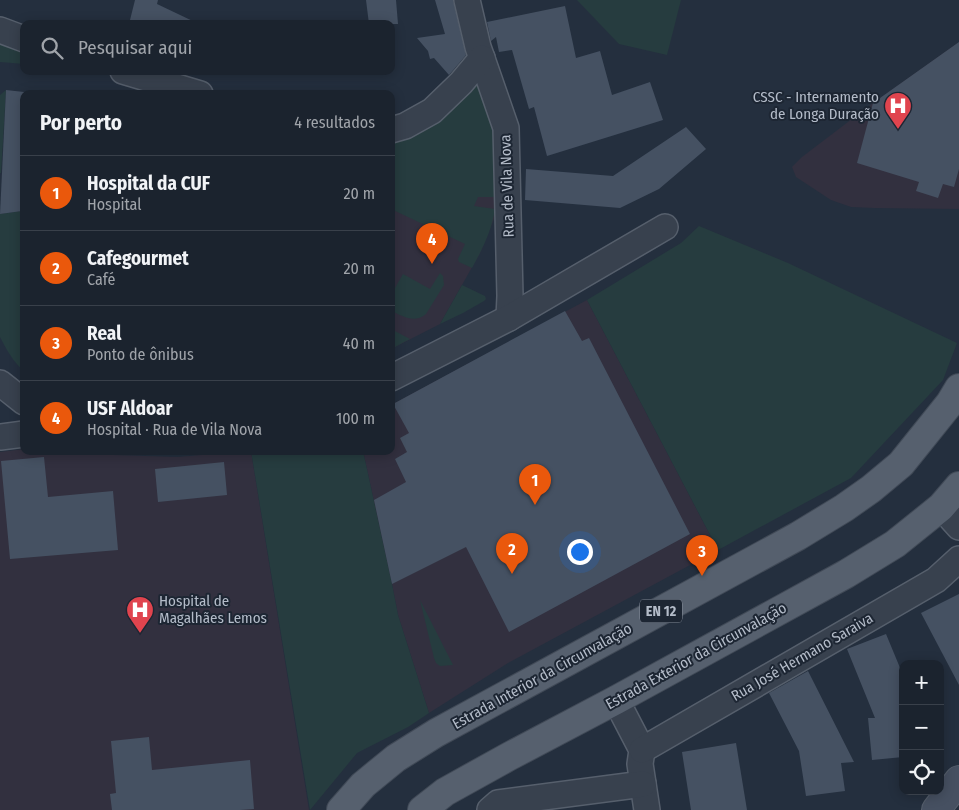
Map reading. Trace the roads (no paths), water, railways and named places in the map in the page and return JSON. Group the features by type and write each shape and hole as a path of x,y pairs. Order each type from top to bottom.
{"main road":[{"name":"Estrada Interior da Circunvalação","path":"341,810 363,785 376,774 396,758 436,733 798,536 844,508 901,464 950,403 959,388"},
{"name":"Estrada Exterior da Circunvalação","path":"422,810 445,792 846,574 895,544 941,507 959,486"}],"street":[{"name":"Rua de Vila Nova","path":"467,0 478,47 506,128 509,318"},
{"path":"0,30 20,38"},
{"path":"395,129 405,126 432,112 461,83 482,58"},
{"path":"137,75 187,90"},
{"path":"395,376 509,318 665,227"},
{"path":"0,384 20,399"},
{"path":"0,436 20,434"},
{"path":"941,507 959,527"},
{"name":"Rua José Hermano Saraiva","path":"642,750 936,580 959,559"},
{"path":"616,700 642,750 640,764 646,810"},
{"path":"936,810 959,780"},
{"path":"490,810 498,803 643,784"}],"place":[{"name":"CSSC - Internamento de Longa Duração","path":"898,130"},
{"name":"USF Aldoar","path":"432,264"},
{"name":"Hospital da CUF","path":"535,505"},
{"name":"Cafegourmet","path":"512,574"},
{"name":"Real","path":"702,576"},
{"name":"Hospital de Magalhães Lemos","path":"140,634"}]}
